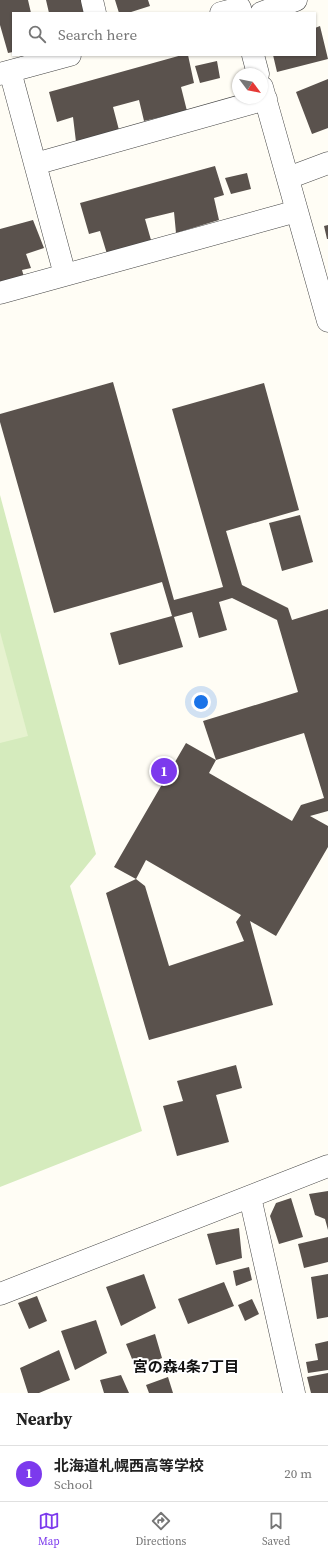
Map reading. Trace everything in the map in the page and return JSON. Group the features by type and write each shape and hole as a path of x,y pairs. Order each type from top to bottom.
{"street":[{"path":"92,0 96,12"},
{"path":"264,12 296,0"},
{"path":"65,275 35,164 5,73 66,56"},
{"path":"253,56 256,68"},
{"path":"35,164 232,103"},
{"path":"267,104 328,321"},
{"path":"288,178 328,163"},
{"path":"0,293 297,210"},
{"path":"0,1294 328,1166"},
{"path":"250,1197 294,1393"}],"green space":[{"path":"0,495 96,854 70,886 142,1131 0,1187"},
{"path":"0,632 28,736 0,743"}],"building":[{"path":"0,0 28,0 31,12 12,12 12,52 8,53 0,25"},
{"path":"46,0 82,0 86,12 49,12"},
{"path":"115,0 148,0 150,6 131,12 119,12"},
{"path":"320,26 328,59 277,72 273,56 316,56 316,28"},
{"path":"178,56 188,56 194,83 181,87 187,111 144,121 139,100 113,107 119,130 76,142 73,117 57,122 49,92"},
{"path":"217,61 220,78 200,83 195,66"},
{"path":"328,79 328,128 312,134 296,92"},
{"path":"215,166 224,195 214,198 219,220 176,233 174,212 145,219 151,240 107,254 100,231 89,234 80,203"},
{"path":"247,173 251,189 231,194 225,178"},
{"path":"33,220 44,248 26,254 31,268 22,270 24,277 0,282 0,229"},
{"path":"328,225 328,239 327,239 324,226"},
{"path":"113,382 174,600 223,587 172,409 264,383 299,510 226,531 242,585 288,608 292,620 328,609 328,811 310,816 328,826 328,847 276,936 250,921 273,1005 149,1040 106,893 136,879 114,867 186,743 216,760 203,721 298,692 277,620 232,598 219,602 227,630 199,638 192,612 174,617 183,647 119,665 110,633 172,616 162,582 54,613 0,422 0,414","holes":["304,733 324,798 301,805 292,821 209,773 216,760","146,860 241,915 236,922 244,941 169,966 145,886 136,879"]},
{"path":"300,515 313,562 282,571 269,523"},
{"path":"236,1065 242,1088 216,1095 229,1142 177,1156 163,1106 183,1101 177,1081"},
{"path":"328,1191 328,1230 325,1219 315,1215 309,1194"},
{"path":"291,1198 303,1237 279,1244 270,1216 276,1203"},
{"path":"239,1228 242,1258 216,1265 207,1234"},
{"path":"328,1237 328,1262 304,1268 298,1244"},
{"path":"249,1267 252,1280 236,1286 233,1271"},
{"path":"144,1274 156,1308 121,1326 106,1287"},
{"path":"328,1274 328,1317 317,1319 311,1277"},
{"path":"224,1282 234,1306 188,1324 178,1299"},
{"path":"37,1296 47,1321 29,1329 18,1303"},
{"path":"252,1299 259,1314 245,1321 238,1305"},
{"path":"96,1320 107,1353 75,1370 61,1331"},
{"path":"155,1334 162,1358 136,1369 126,1344"},
{"path":"328,1341 328,1370 308,1373 306,1362 318,1360 315,1344"},
{"path":"59,1350 70,1380 39,1393 28,1393 20,1368"},
{"path":"328,1373 328,1393 311,1393 307,1377"},
{"path":"121,1375 129,1393 104,1393 100,1380"},
{"path":"168,1377 173,1393 149,1393 146,1385"}],"place":[{"name":"北海道札幌西高等学校","path":"164,771"}],"district":[{"name":"宮の森4条7丁目","path":"186,1367"}]}
